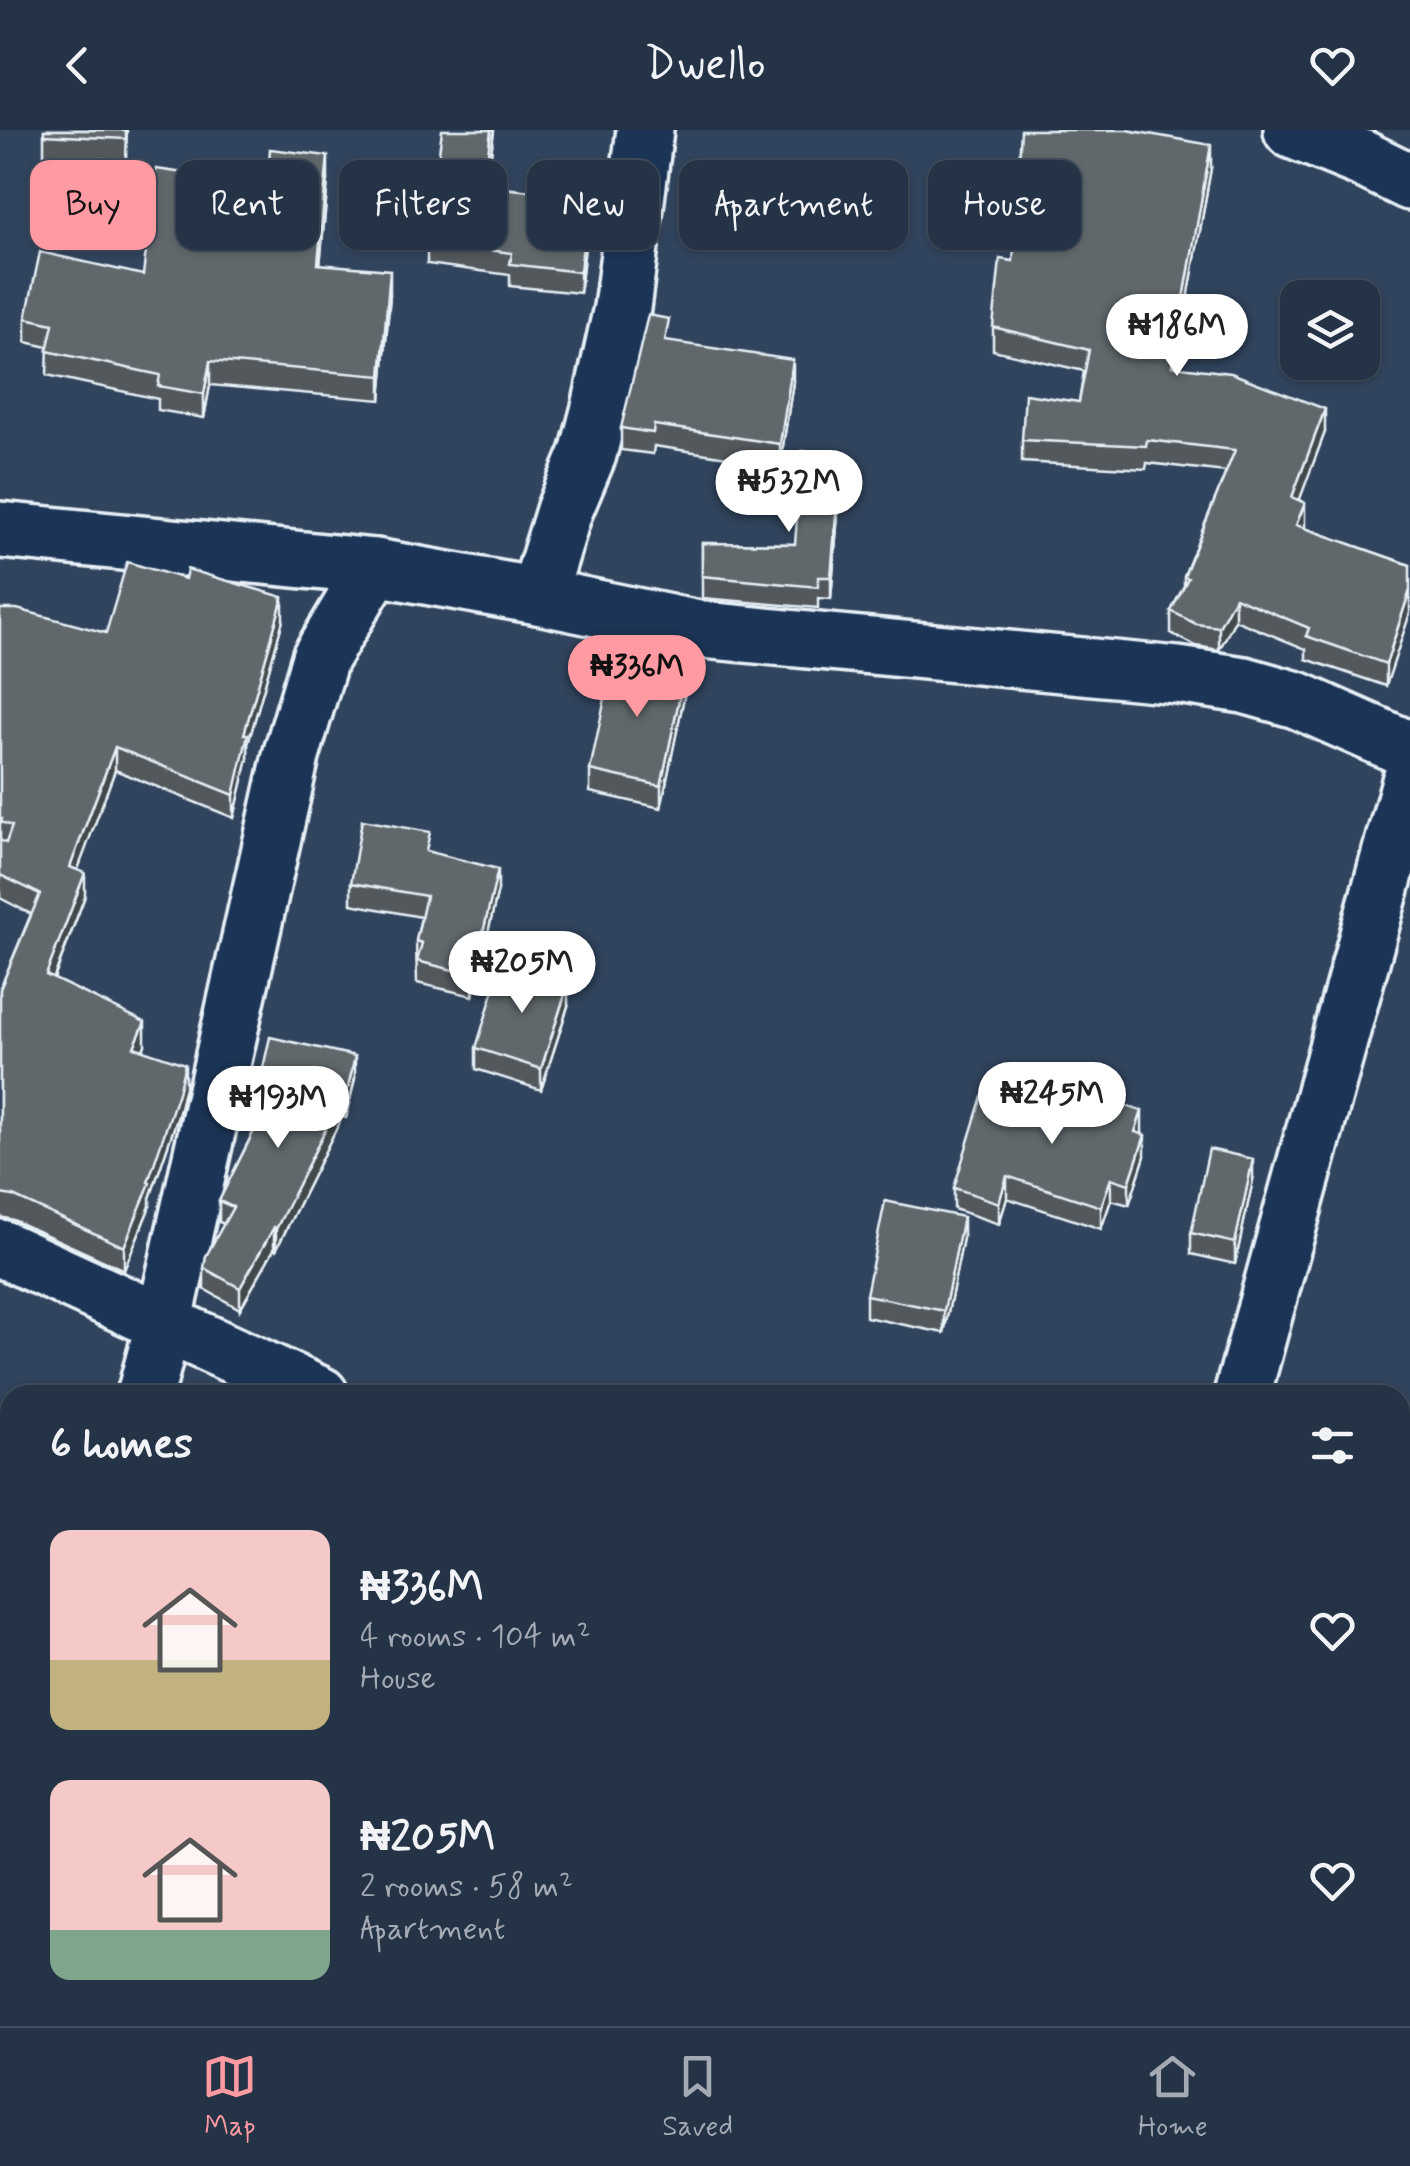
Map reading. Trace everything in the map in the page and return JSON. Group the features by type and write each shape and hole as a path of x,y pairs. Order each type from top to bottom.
{"street":[{"path":"538,596 564,510 588,454 600,408 622,308 645,130"},
{"path":"1292,130 1410,182"},
{"path":"0,530 374,567 703,630 1177,674 1244,685 1297,700 1410,750"},
{"path":"148,1385 290,756 320,658 374,567"},
{"path":"1245,1385 1410,782"},
{"path":"0,1248 298,1385"}],"building":[{"path":"44,130 126,130 126,139 44,135"},
{"path":"442,130 491,130 487,160 438,160"},
{"path":"1021,130 1127,130 1211,145 1172,366 1231,373 1325,409 1292,497 1305,503 1296,525 1410,565 1410,590 1386,664 1306,636 1309,628 1235,597 1219,627 1196,624 1171,611 1188,578 1184,576 1235,450 1147,440 1146,446 1022,440 1025,394 1079,402 1089,350 993,327 1000,259 1013,261 1014,250 1081,250 1081,160 1019,160"},
{"path":"270,149 328,156 318,264 390,270 381,376 210,361 204,394 158,386 160,375 47,351 53,324 26,318 40,252 143,275 146,250 156,250 156,169 176,172 176,250 319,250 319,160 269,160"},
{"path":"507,188 527,191 527,250 582,250 580,272 510,264 512,253 489,250 507,250"},
{"path":"648,315 669,319 665,341 793,360 780,444 654,425 653,433 621,428"},
{"path":"802,451 841,454 831,577 818,577 818,587 702,576 702,543 795,544"},
{"path":"127,562 185,579 187,569 283,597 244,734 248,734 234,795 115,747 70,867 85,873 46,975 145,1022 134,1047 185,1064 150,1183 124,1247 13,1196 0,1194 0,989 40,894 0,875 0,840 6,843 12,826 0,819 0,609 17,609 106,633"},
{"path":"614,655 685,671 661,786 590,770"},
{"path":"362,820 430,832 426,851 498,869 473,975 417,961 422,943 416,941 426,896 351,883"},
{"path":"502,963 568,985 541,1069 476,1048"},
{"path":"270,1037 355,1056 346,1097 342,1096 276,1229 240,1288 204,1268 206,1256 233,1207 219,1201 279,1081 261,1077"},
{"path":"1057,1083 1142,1111 1135,1132 1145,1135 1129,1184 1111,1178 1101,1207 1007,1176 999,1203 954,1188 982,1096 1046,1117"},
{"path":"1209,1149 1253,1159 1235,1243 1191,1233"},
{"path":"885,1201 963,1217 944,1311 866,1295"}]}
